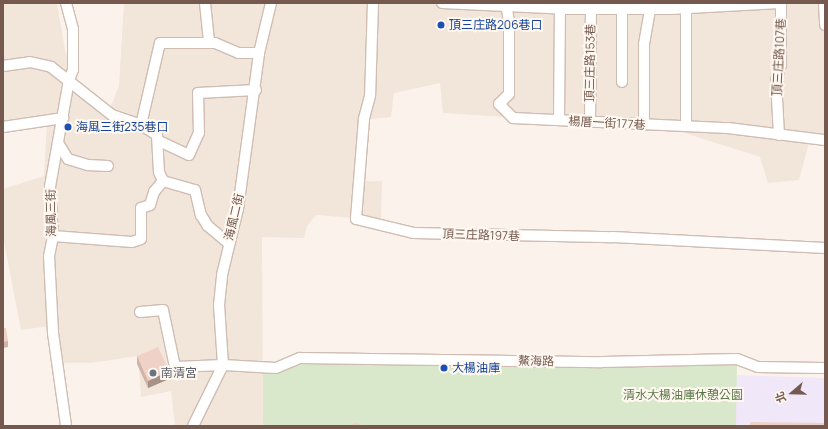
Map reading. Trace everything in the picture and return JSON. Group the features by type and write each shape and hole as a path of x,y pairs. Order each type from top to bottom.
{"street":[{"name":"海風三街","path":"66,3 73,29 74,70 69,80 50,187 54,236 49,256 53,333 66,426"},
{"path":"206,3 209,42"},
{"name":"海風二街","path":"223,365 219,305 228,243 238,209 256,90 259,53 271,3"},
{"name":"頂三庄路197巷","path":"373,3 370,96 364,119 356,219 414,233 613,237 825,248"},
{"path":"442,3 567,7 686,7 698,5 780,3"},
{"name":"頂三庄路107巷","path":"779,135 776,80 781,65 780,3"},
{"path":"824,3 825,25"},
{"name":"楊厝一街177巷","path":"506,4 509,22 509,94 499,104 513,118 644,125 686,125 825,140"},
{"name":"頂三庄路153巷","path":"590,122 591,6"},
{"path":"622,6 622,82"},
{"path":"559,120 567,7"},
{"path":"644,125 644,44 656,7"},
{"path":"686,7 686,125"},
{"path":"141,125 160,44 209,42 238,53 259,53"},
{"path":"3,66 30,62 51,67 112,115 141,125 157,135 159,141 159,172 163,181"},
{"path":"159,141 189,155 199,133 198,93 256,90"},
{"path":"3,127 63,118"},
{"path":"58,143 68,159 88,165 108,166"},
{"path":"163,181 195,190 201,215 208,226 228,243"},
{"path":"54,236 132,242 140,238 141,208 150,205 154,192 163,181"},
{"name":"鰲海路","path":"140,312 163,310 175,367 223,365 276,368 300,358 602,362 737,359 758,366 825,368"},
{"path":"193,426 223,365"}],"shaded area":[{"path":"3,3 57,3 65,50 77,88 108,113 119,86 124,3 825,3 825,140 809,143 799,180 768,183 760,157 685,133 617,124 443,113 440,83 394,93 391,117 363,120 358,181 382,181 381,220 316,215 307,226 304,238 262,237 263,426 175,426 171,391 141,397 138,356 91,363 60,363 50,326 21,330 3,237 3,189 44,176 47,121 3,124"},
{"path":"736,375 825,378 825,426 736,426"}],"green space":[{"name":"清水大楊油庫休憩公園","path":"737,363 736,426 263,426 263,374 298,364"}],"building":[{"path":"3,328 6,328 8,341 3,342"},
{"name":"南清宮","path":"158,347 169,371 148,381 137,356"},
{"path":"750,422 825,423 825,426 750,426"},
{"path":"356,423 365,426 349,426"}],"place":[{"name":"頂三庄路206巷口","path":"441,25"},
{"name":"海風三街235巷口","path":"68,127"},
{"name":"大楊油庫","path":"444,368"},
{"name":"南清宮","path":"153,373"}]}
